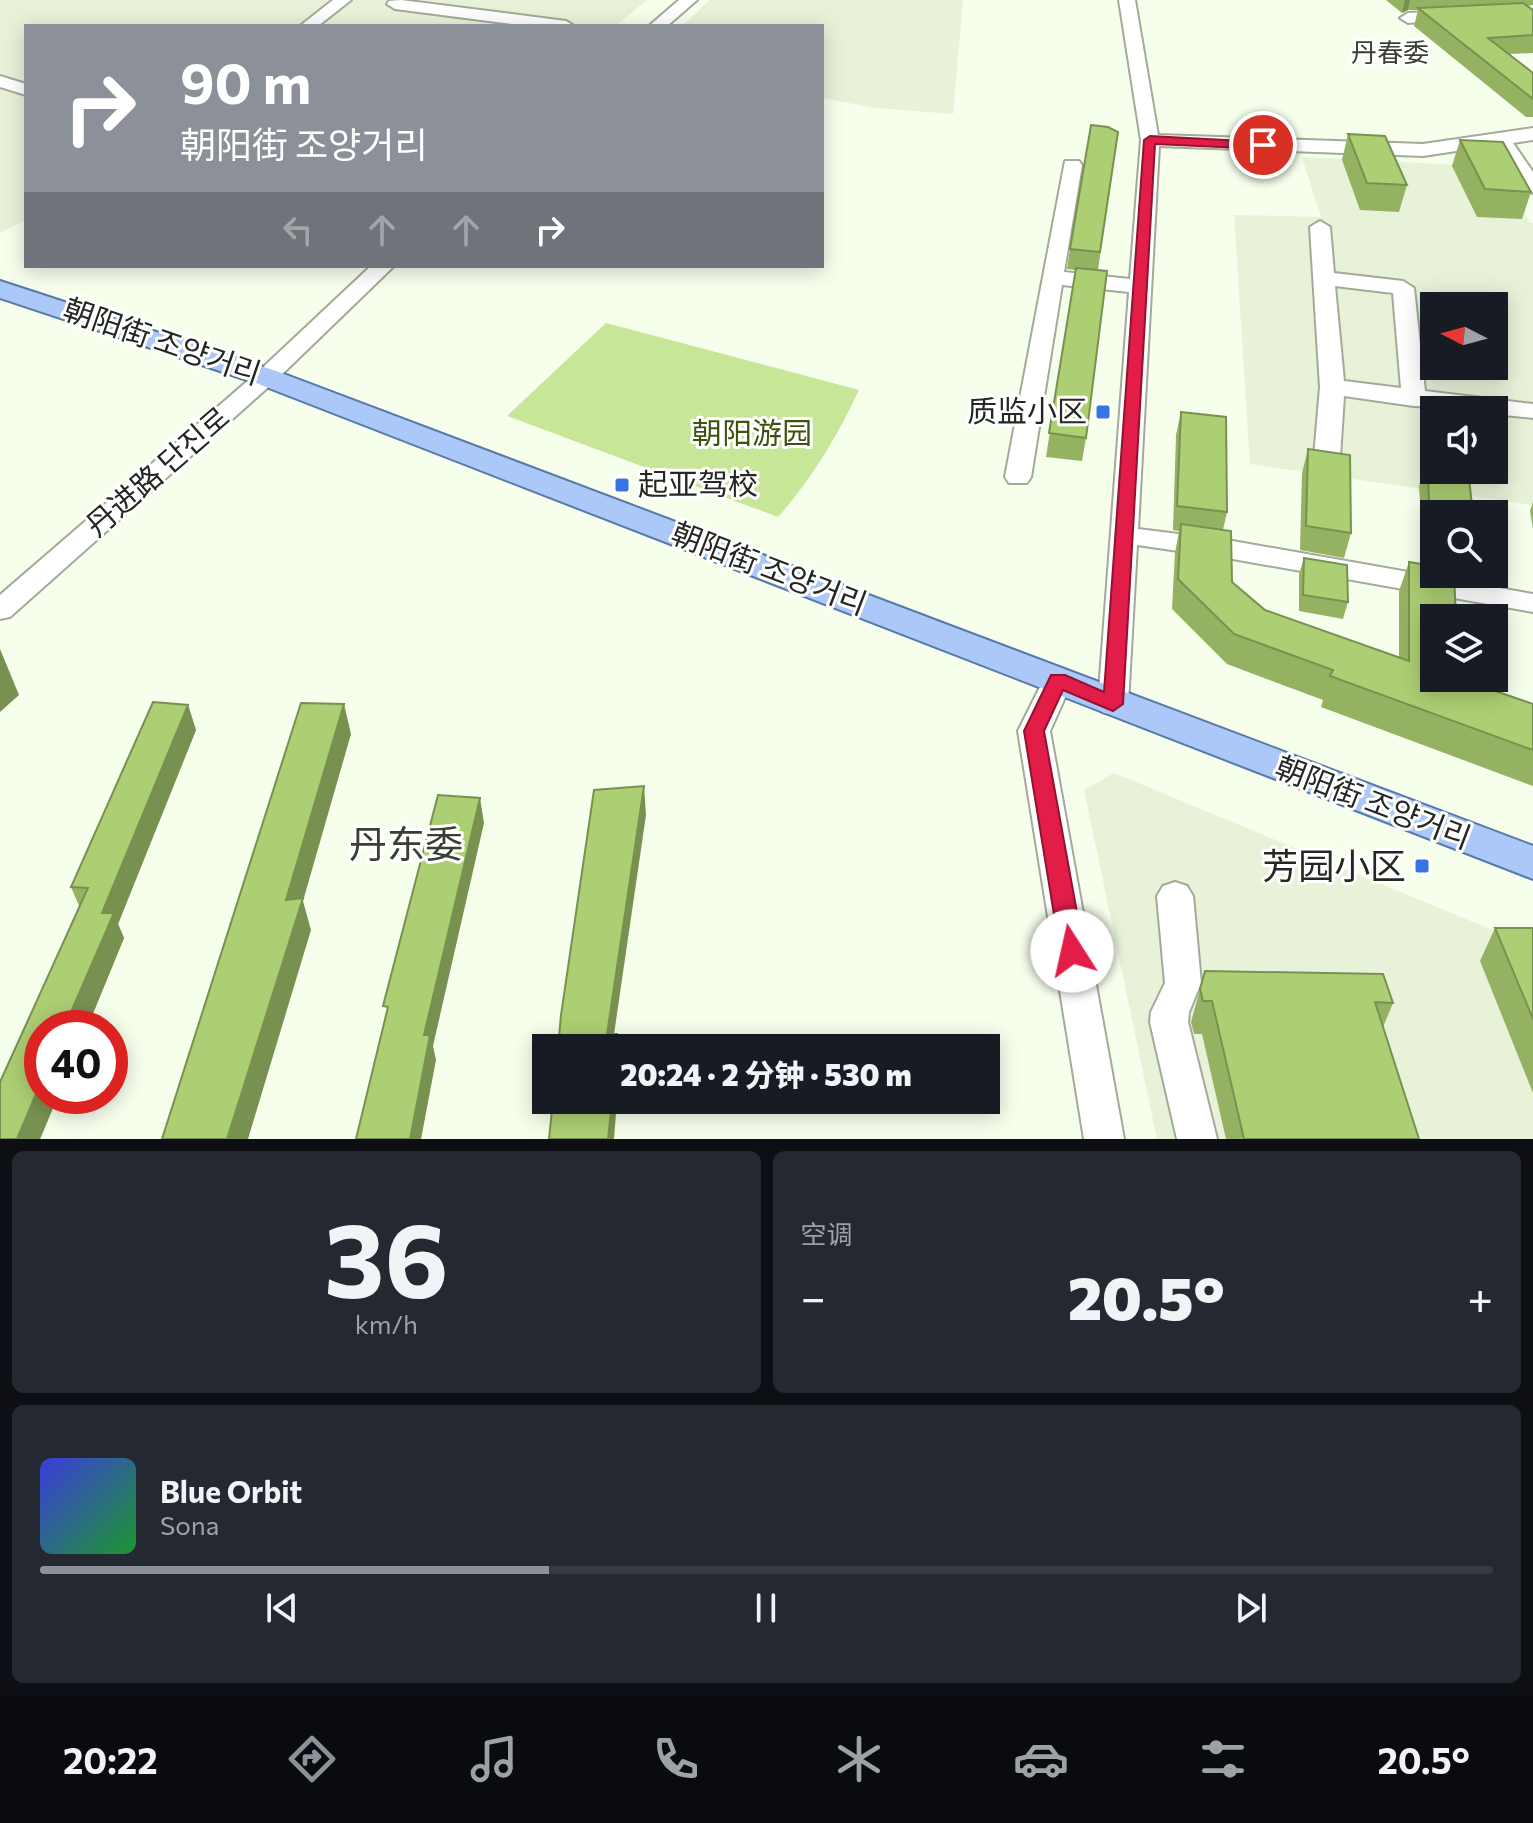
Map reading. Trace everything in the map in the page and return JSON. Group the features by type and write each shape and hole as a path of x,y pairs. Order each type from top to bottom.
{"main road":[{"name":"朝阳街 조양거리","path":"0,289 266,377 1533,863"}],"street":[{"path":"311,24 343,0"},
{"path":"444,24 481,0"},
{"path":"659,24 689,0"},
{"path":"1113,704 1150,140 1127,0"},
{"path":"395,4 548,24"},
{"path":"1408,18 1470,15"},
{"path":"0,81 24,89"},
{"path":"1150,140 1423,150 1533,134"},
{"path":"1501,139 1533,187"},
{"path":"1018,477 1072,165"},
{"path":"1320,227 1332,387 1327,457"},
{"name":"丹进路 단진로","path":"0,610 266,377 381,268"},
{"path":"1052,277 1140,287"},
{"path":"1324,278 1403,288 1414,399"},
{"path":"1332,387 1533,411"},
{"path":"1124,535 1227,549 1533,603"},
{"path":"1058,680 1034,731 1104,1139"},
{"path":"1175,896 1183,983 1170,1012 1169,1022 1197,1139"}],"shaded area":[{"path":"0,0 647,0 617,24 24,24 24,221 0,233"},
{"path":"710,0 963,0 953,114 876,108 824,98 824,24 684,24"},
{"path":"1302,157 1500,167 1530,223 1533,223 1533,505 1250,464 1234,215 1321,217"},
{"path":"1114,773 1533,947 1533,1139 1157,1139 1084,790"}],"green space":[{"name":"朝阳游园","path":"606,323 859,390 823,456 778,517 507,416"}],"building":[{"path":"1523,3 1533,10 1533,35 1488,38 1533,73 1533,99 1418,8"},
{"path":"1091,125 1118,132 1100,252 1070,249"},
{"path":"1348,134 1385,136 1407,185 1367,183"},
{"path":"1460,140 1503,142 1531,192 1485,189"},
{"path":"1076,268 1107,271 1086,438 1049,433"},
{"path":"1181,412 1226,417 1227,512 1177,506"},
{"path":"1308,449 1350,455 1351,533 1306,526"},
{"path":"1428,484 1470,484 1471,500 1429,500"},
{"path":"1181,524 1231,531 1232,582 1265,610 1409,661 1409,562 1420,564 1420,588 1455,588 1455,604 1420,604 1420,692 1498,692 1533,704 1533,750 1330,676 1333,670 1234,634 1178,579"},
{"path":"1304,558 1347,565 1348,602 1303,595"},
{"path":"153,702 188,705 102,913 114,913 72,1010 33,1010 88,888 71,887"},
{"path":"301,703 344,704 286,900 303,898 227,1139 162,1139"},
{"path":"644,786 607,1034 559,1034 561,1015 594,790"},
{"path":"438,795 480,798 424,1035 430,1035 410,1139 356,1139 388,1007 383,1006"},
{"path":"1495,928 1533,928 1533,1019"},
{"path":"1205,971 1383,974 1393,1003 1375,1002 1419,1139 1244,1139 1212,1001 1203,1001 1200,989"},
{"path":"24,1029 24,1114 28,1114 17,1139 0,1139 0,1082"},
{"path":"552,1114 611,1114 608,1139 549,1139"}],"place":[{"name":"质监小区","path":"1103,412"},
{"name":"起亚驾校","path":"622,485"},
{"name":"芳园小区","path":"1422,866"}],"district":[{"name":"丹春委","path":"1390,53"},
{"name":"丹东委","path":"406,845"}],"route":[{"path":"1072,951 1034,731 1058,680 1113,704 1150,140 1263,145"}]}
